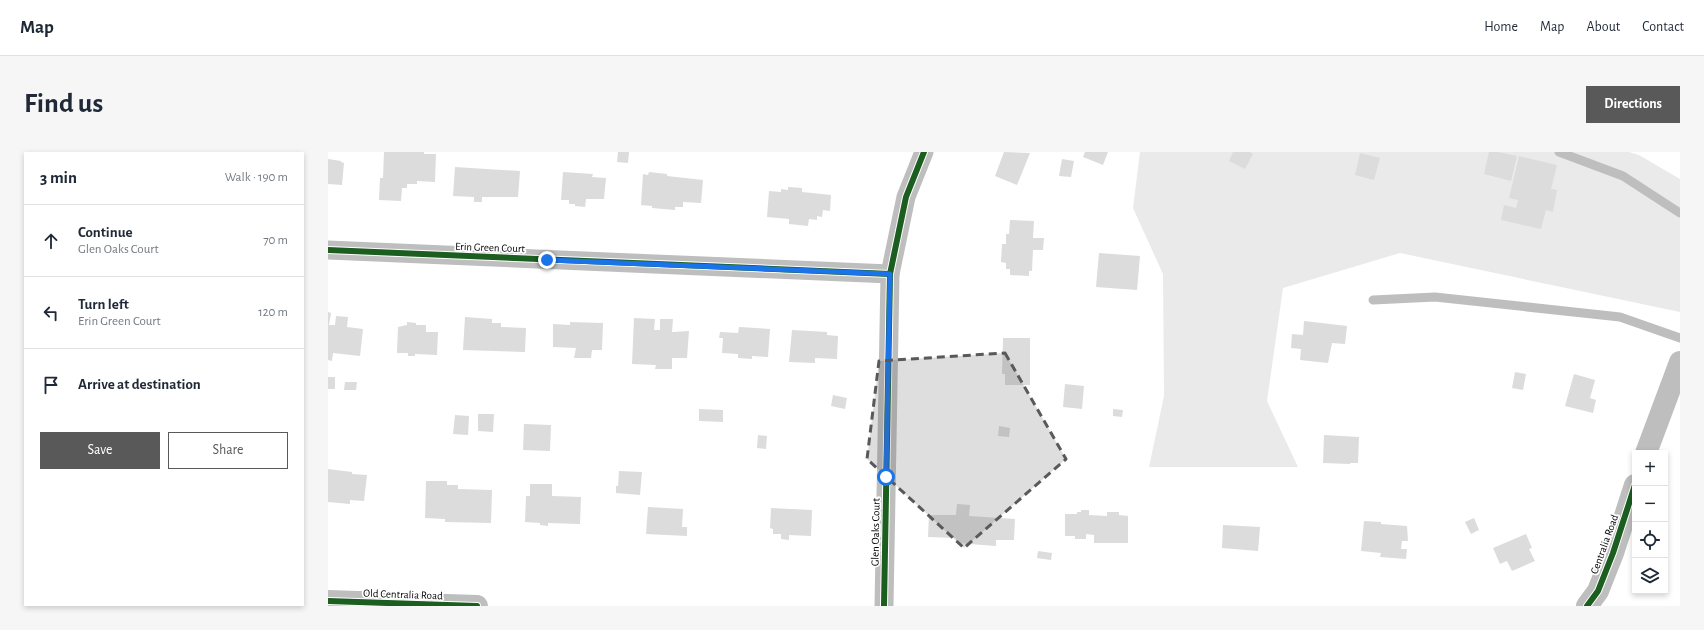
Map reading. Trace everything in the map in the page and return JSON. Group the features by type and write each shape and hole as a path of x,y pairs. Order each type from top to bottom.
{"street":[{"name":"Glen Oaks Court","path":"884,606 890,274 906,197 924,152"},
{"name":"Erin Green Court","path":"328,250 890,274"},
{"path":"1647,450 1680,362"},
{"name":"Centralia Road","path":"1587,606 1598,591 1613,553 1632,495"},
{"name":"Old Centralia Road","path":"328,601 477,606"}],"lane":[{"path":"1559,152 1623,176 1680,213"},
{"path":"1373,300 1435,297 1620,317 1680,338"}],"highlighted area":[{"path":"1005,353 1066,459 964,548 867,459 879,361"}],"shaded area":[{"path":"1140,152 1629,152 1639,155 1680,179 1680,312 1400,253 1283,288 1267,401 1298,467 1149,467 1164,396 1163,274 1133,208"}],"building":[{"path":"384,152 424,152 424,154 436,154 435,182 417,181 417,184 407,184 407,188 402,188 401,201 379,200 380,178 383,178"},
{"path":"618,152 629,152 628,163 617,162"},
{"path":"1004,152 1030,153 1017,185 995,176"},
{"path":"1085,152 1108,152 1103,165 1083,157"},
{"path":"1233,152 1250,152 1253,154 1245,169 1229,161"},
{"path":"1489,152 1498,152 1517,156 1511,181 1484,174"},
{"path":"1360,153 1380,158 1374,180 1355,175"},
{"path":"1519,156 1557,165 1551,189 1557,190 1553,212 1546,210 1541,229 1501,220 1504,205 1516,208 1518,200 1509,198"},
{"path":"328,159 341,161 344,163 342,185 328,184"},
{"path":"1062,159 1074,161 1071,177 1059,176"},
{"path":"455,167 520,171 518,197 482,197 482,202 474,202 474,197 453,196"},
{"path":"563,172 593,174 592,177 606,178 604,199 586,199 585,207 569,204 569,200 561,200"},
{"path":"649,172 667,174 667,176 703,180 701,203 683,202 683,207 675,207 675,210 652,208 652,206 641,205 643,174 648,175"},
{"path":"788,187 802,188 802,192 831,195 830,211 823,210 822,217 817,216 817,220 809,219 808,226 789,224 789,219 767,217 769,191 781,192 781,189 788,190"},
{"path":"1010,220 1034,221 1033,238 1044,238 1043,250 1033,250 1032,271 1029,271 1029,276 1010,275 1010,269 1006,269 1006,263 1001,262 1002,244 1006,244 1006,234 1009,234"},
{"path":"1099,253 1140,256 1137,290 1096,287"},
{"path":"328,312 331,313 329,325 335,325 336,316 348,317 347,327 363,329 360,356 333,353 332,361 328,360"},
{"path":"465,317 492,319 492,323 501,323 501,327 526,328 525,352 463,350"},
{"path":"634,318 655,319 654,330 660,330 660,319 673,319 672,332 689,331 687,358 672,358 672,369 655,369 656,365 632,364"},
{"path":"1304,321 1347,326 1345,344 1332,343 1328,363 1300,360 1301,349 1291,348 1292,334 1303,335"},
{"path":"407,322 416,323 416,325 426,325 426,332 438,332 437,355 415,354 415,356 408,356 408,353 397,353 398,327 407,325"},
{"path":"570,322 603,323 602,350 592,350 591,358 574,358 576,348 553,347 553,324 570,325"},
{"path":"739,327 770,329 768,357 752,356 752,359 738,358 738,354 722,353 723,338 719,338 720,332 738,333"},
{"path":"792,330 827,332 827,335 838,336 837,359 815,358 815,363 789,362"},
{"path":"1003,338 1030,338 1030,385 1005,385 1005,374 1002,374"},
{"path":"1515,372 1526,374 1523,390 1512,388"},
{"path":"1574,374 1595,380 1590,398 1596,400 1593,413 1565,406"},
{"path":"328,377 335,377 335,389 328,389"},
{"path":"345,382 357,382 356,390 344,390"},
{"path":"1065,384 1084,386 1082,409 1063,407"},
{"path":"833,395 847,398 845,409 831,406"},
{"path":"699,409 723,410 723,422 699,421"},
{"path":"1113,409 1123,410 1122,417 1113,416"},
{"path":"478,414 494,414 493,432 478,431"},
{"path":"455,415 469,416 468,435 453,434"},
{"path":"524,424 551,425 550,451 523,450"},
{"path":"999,426 1010,428 1009,437 998,436"},
{"path":"758,435 767,436 766,449 757,448"},
{"path":"1324,435 1359,437 1358,463 1323,463"},
{"path":"328,469 352,472 352,474 367,475 364,501 350,500 350,504 328,502"},
{"path":"619,471 642,472 640,495 616,493"},
{"path":"426,481 447,481 447,485 458,485 458,489 492,490 491,523 445,522 445,519 425,518"},
{"path":"530,484 552,484 552,496 581,497 580,524 548,523 548,526 540,525 540,523 525,522 526,496 530,496"},
{"path":"957,504 970,505 969,516 1015,519 1014,540 996,540 996,546 956,543 956,538 928,537 929,515 956,515"},
{"path":"648,507 683,509 682,527 687,527 687,536 646,534"},
{"path":"771,508 812,510 811,536 789,535 789,540 781,539 781,534 773,534 773,529 770,528"},
{"path":"1081,510 1089,510 1089,515 1107,516 1107,512 1119,512 1119,515 1128,516 1128,543 1094,543 1094,535 1086,534 1086,539 1075,539 1075,536 1065,536 1065,514 1077,514 1077,512 1081,512"},
{"path":"1474,518 1479,530 1471,534 1465,522"},
{"path":"1364,521 1407,526 1408,541 1402,541 1401,549 1407,549 1406,559 1380,557 1381,553 1361,551"},
{"path":"1223,525 1260,527 1258,551 1222,548"},
{"path":"1526,534 1532,548 1529,549 1535,561 1512,571 1507,561 1500,564 1493,548"},
{"path":"1038,551 1052,553 1051,560 1037,558"}],"cycle path":[{"path":"884,606 890,274 906,197 924,152"},
{"path":"328,250 890,274"},
{"path":"1587,606 1598,591 1613,553 1635,486"},
{"path":"328,601 477,606"}],"route":[{"path":"547,260 890,274 886,477"}]}
